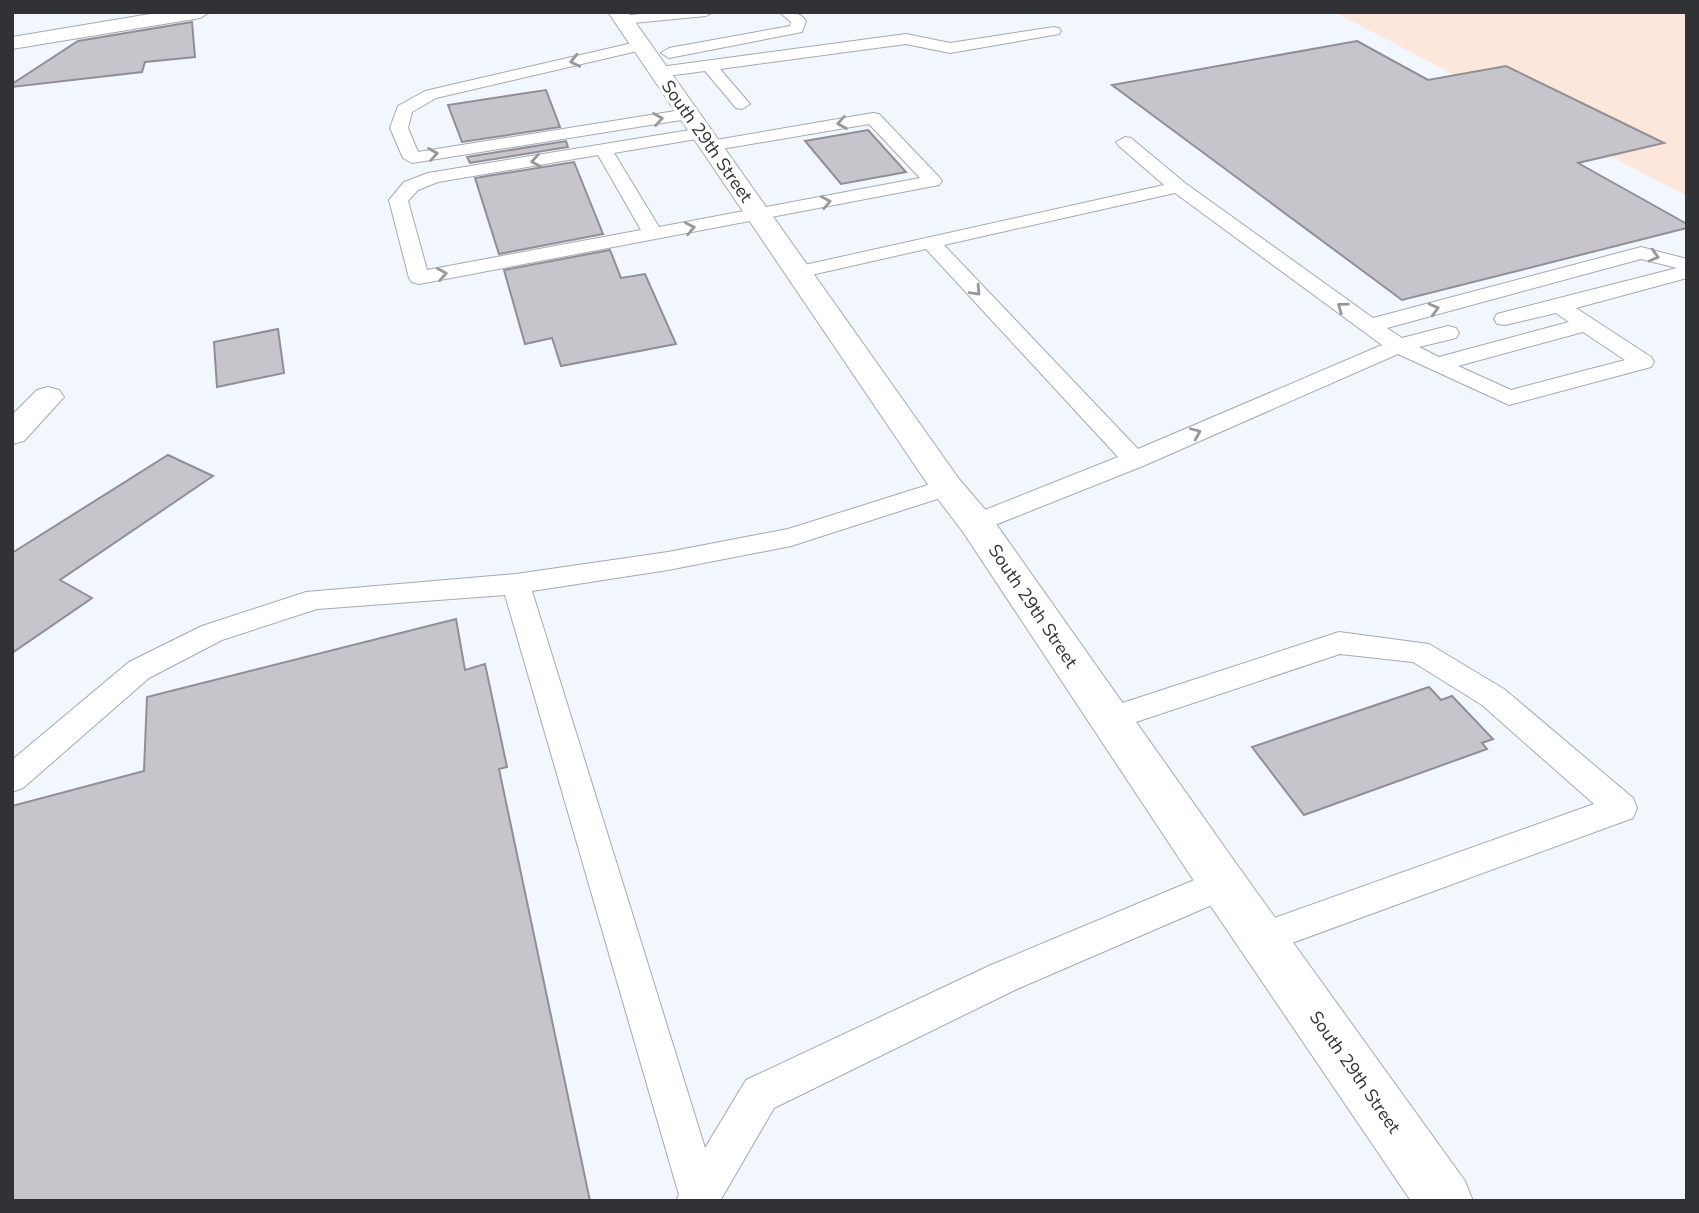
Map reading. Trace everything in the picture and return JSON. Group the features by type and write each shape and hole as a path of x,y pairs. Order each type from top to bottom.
{"street":[{"path":"12,43 200,12"},
{"name":"South 29th Street","path":"638,42 947,487 976,523 1223,884 1445,1201"},
{"path":"12,434 48,397"}],"lane":[{"path":"638,42 706,12"},
{"path":"700,131 604,150 434,177 411,186 398,200 418,278 933,181 873,118 700,131 412,158 399,128 404,110 430,94 638,42 797,29 799,21 786,12"},
{"path":"638,42 709,66 906,39 950,48 1054,31"},
{"path":"709,66 742,104"},
{"path":"1125,142 1178,187 1368,326 1398,346 1509,398 1643,362 1526,284"},
{"path":"604,150 654,235"},
{"path":"799,272 1178,187"},
{"path":"929,241 1133,460"},
{"path":"1368,326 1642,253 1687,265"},
{"path":"1504,319 1687,272"},
{"path":"1438,364 1586,324"},
{"path":"976,523 1133,460 1398,346 1448,333"},
{"path":"12,779 139,670 212,633 316,599 516,584 668,561 791,537 947,487"},
{"path":"516,584 698,1199"},
{"path":"1109,719 1339,643 1419,652 1493,697 1621,808 1262,938"},
{"path":"698,1199 760,1094 1004,977 1223,884"}],"shaded area":[{"path":"1339,12 1687,12 1687,196 1336,13"}],"building":[{"path":"192,22 195,57 145,62 142,72 12,87 12,84 78,41"},
{"path":"1357,41 1428,80 1506,66 1664,143 1578,163 1687,224 1687,228 1402,300 1112,85"},
{"path":"546,90 560,127 462,142 448,105"},
{"path":"868,130 906,172 841,184 805,141"},
{"path":"566,141 568,147 470,163 467,157"},
{"path":"574,162 603,234 499,254 475,178"},
{"path":"610,250 621,278 645,274 676,344 561,366 552,338 525,344 504,270"},
{"path":"278,329 284,373 217,387 214,342"},
{"path":"168,455 213,476 60,580 92,598 12,653 12,553"},
{"path":"456,619 465,670 485,664 507,767 499,769 590,1201 12,1201 12,806 144,771 147,697"},
{"path":"1429,687 1441,700 1452,696 1493,739 1482,743 1487,749 1304,815 1252,747"}]}
